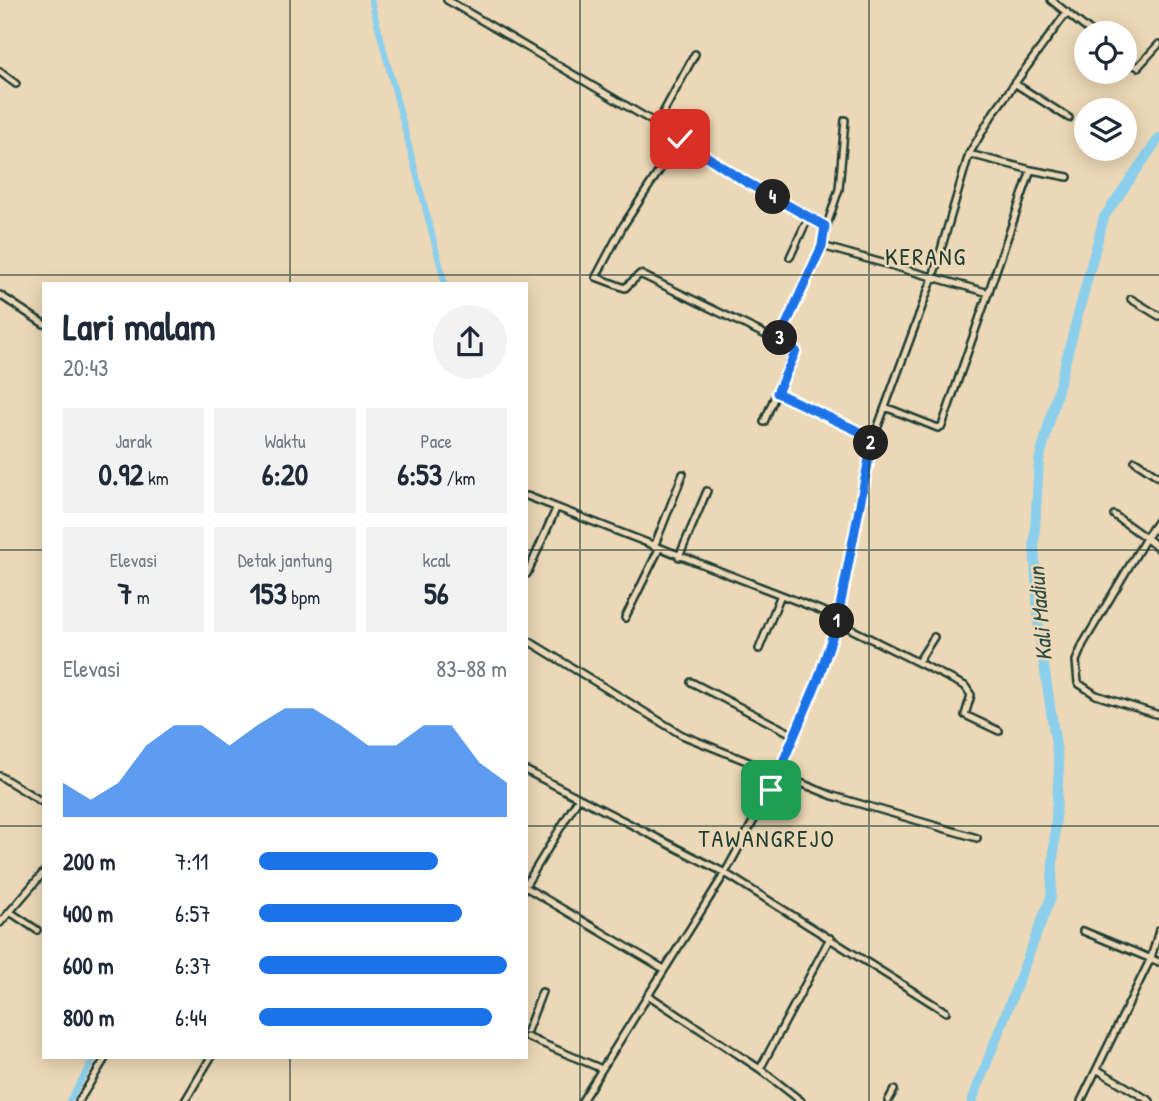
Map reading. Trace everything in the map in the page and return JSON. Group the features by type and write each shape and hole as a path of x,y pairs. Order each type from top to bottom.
{"street":[{"path":"447,0 826,228"},
{"path":"1051,0 1078,21"},
{"path":"582,1101 725,873 778,776 818,680 837,620 873,438 933,277 969,154 1014,83 1067,12"},
{"path":"1137,67 1159,44"},
{"path":"657,124 695,54"},
{"path":"0,72 16,84"},
{"path":"1014,83 1069,118"},
{"path":"779,340 822,246 839,189 845,120"},
{"path":"680,139 623,226 596,277 625,289 640,274 779,340 796,351 764,422"},
{"path":"969,154 1068,177"},
{"path":"885,407 941,428 1031,170"},
{"path":"790,257 809,216"},
{"path":"822,246 989,293"},
{"path":"0,295 42,323"},
{"path":"1131,299 1159,316"},
{"path":"777,393 873,438"},
{"path":"1135,461 1159,477"},
{"path":"625,618 656,548 683,474"},
{"path":"679,557 707,491"},
{"path":"528,496 837,620 968,689 971,695 965,715 999,731"},
{"path":"528,572 556,509"},
{"path":"1114,515 1159,548"},
{"path":"1159,520 1096,619 1076,661 1081,687 1159,715"},
{"path":"759,649 780,597"},
{"path":"918,662 934,636"},
{"path":"528,641 682,735 833,796 977,838"},
{"path":"691,682 794,735"},
{"path":"528,772 725,873 946,1012"},
{"path":"0,776 42,802"},
{"path":"528,884 578,799"},
{"path":"0,923 42,874"},
{"path":"528,887 664,969"},
{"path":"0,911 37,930"},
{"path":"1083,930 1159,962"},
{"path":"1081,1101 1151,958 1159,930"},
{"path":"760,1069 830,938"},
{"path":"528,1028 542,992"},
{"path":"648,995 760,1069 801,1101"},
{"path":"528,1037 602,1069"},
{"path":"79,1101 105,1059"},
{"path":"185,1101 210,1059"},
{"path":"1098,1070 1150,1101"},
{"path":"888,1101 894,1090"}],"waterway":[{"path":"371,0 444,282"},
{"name":"Kali Madiun","path":"972,1101 1051,897 1059,766 1039,631 1034,545 1039,461 1104,217 1159,138"},
{"path":"69,1101 94,1059"}],"district":[{"name":"KERANG","path":"926,257"},
{"name":"TAWANGREJO","path":"767,839"}],"route":[{"path":"680,139 746,182 825,226 822,246 779,340 796,351 777,393 873,438 844,572 837,622 818,680 771,790"}]}
